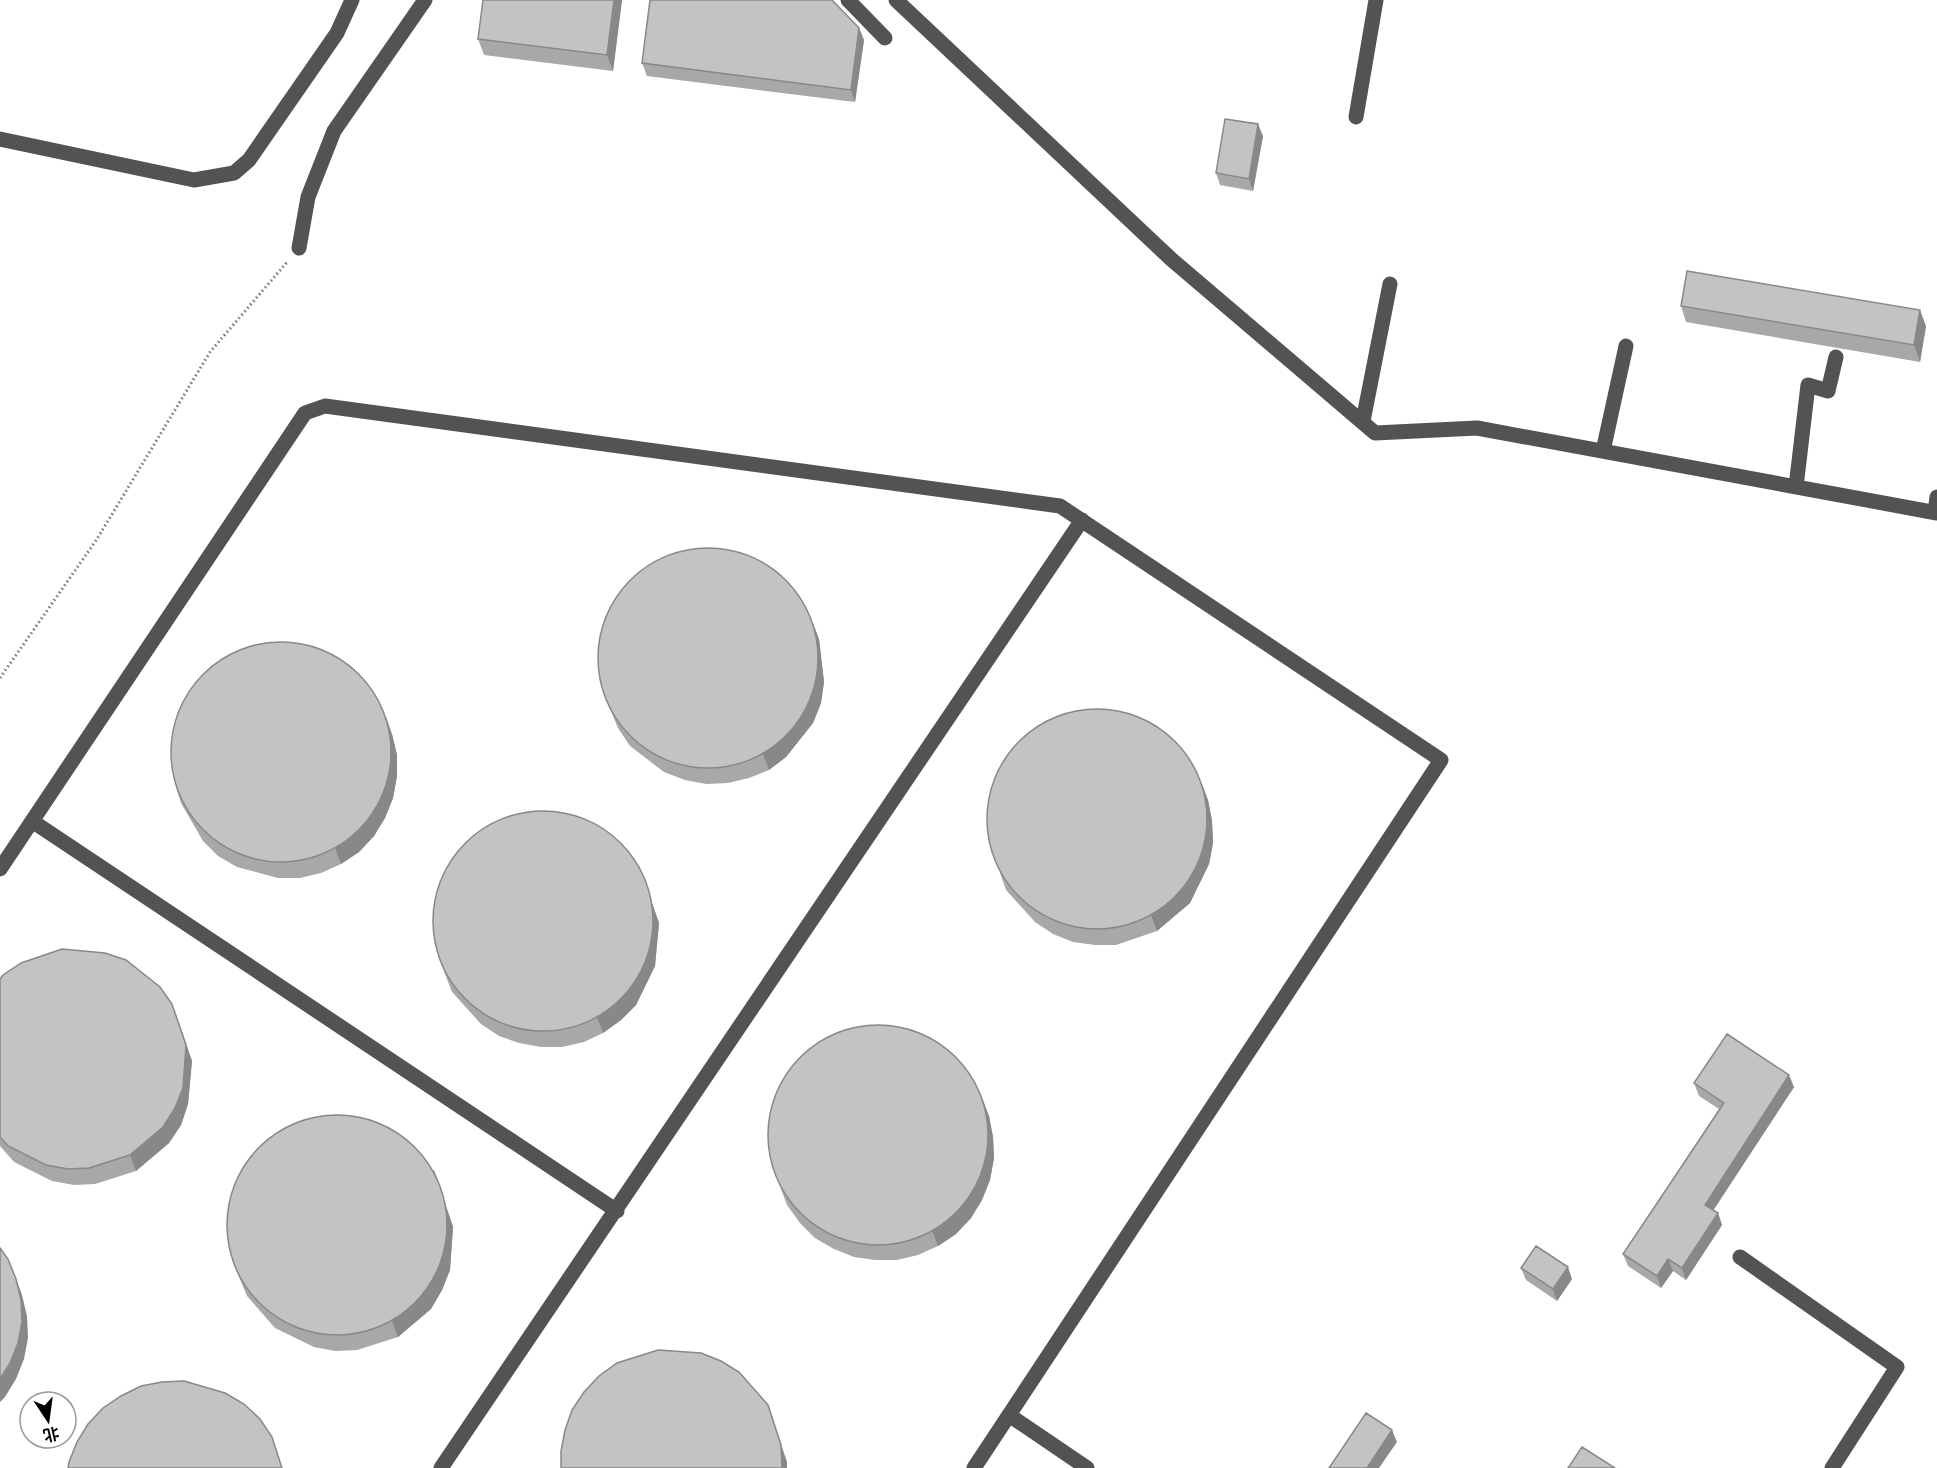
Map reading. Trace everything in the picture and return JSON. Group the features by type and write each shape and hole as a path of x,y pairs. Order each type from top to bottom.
{"street":[{"path":"0,139 194,180 234,173 249,160 337,33 352,0"},
{"path":"299,248 308,197 334,131 425,0"},
{"path":"848,0 885,38"},
{"path":"896,0 1162,251 1375,433 1477,428 1796,487 1936,507"},
{"path":"1356,117 1376,0"},
{"path":"1363,421 1390,284"},
{"path":"1603,451 1626,346"},
{"path":"1796,487 1808,385 1828,392 1836,357"},
{"path":"0,869 304,413 325,406 1060,506 1442,760 974,1468"},
{"path":"441,1468 617,1211 1082,520"},
{"path":"32,821 617,1211"},
{"path":"1740,1257 1897,1367 1836,1466"},
{"path":"1009,1415 1087,1468"}],"path":[{"path":"0,678 97,539 210,352 299,248"}],"building":[{"path":"483,0 614,0 607,55 478,39"},
{"path":"650,0 832,0 859,28 851,90 642,63"},
{"path":"1225,119 1258,124 1249,179 1216,173"},
{"path":"1687,271 1920,310 1914,345 1681,306"},
{"path":"708,548 729,550 760,561 786,580 805,606 816,637 818,658 816,679 805,710 786,736 760,755 729,766 708,768 687,766 656,755 630,736 611,710 600,679 598,658 600,637 611,606 630,580 656,561 687,550"},
{"path":"281,642 302,644 333,655 359,674 378,700 389,731 391,752 389,773 378,804 359,830 333,849 302,860 281,862 260,860 229,849 203,830 184,804 173,773 171,752 173,731 184,700 203,674 229,655 260,644"},
{"path":"1097,709 1118,711 1149,722 1175,741 1194,767 1205,798 1207,819 1205,840 1194,871 1175,897 1149,916 1118,927 1097,929 1076,927 1045,916 1019,897 1000,871 989,840 987,819 989,798 1000,767 1019,741 1045,722 1076,711"},
{"path":"543,811 564,813 595,824 621,843 640,869 651,900 653,921 651,942 640,973 621,999 595,1018 564,1029 543,1031 522,1029 491,1018 465,999 446,973 435,942 433,921 435,900 446,869 465,843 491,824 522,813"},
{"path":"62,949 105,953 126,960 160,987 172,1004 186,1045 183,1088 175,1108 163,1127 130,1155 89,1168 68,1169 46,1165 8,1146 0,1137 0,979 21,963"},
{"path":"878,1025 899,1027 920,1033 956,1057 980,1093 986,1114 988,1135 986,1156 980,1177 956,1213 920,1237 899,1243 878,1245 857,1243 836,1237 800,1213 776,1177 770,1156 768,1135 770,1114 776,1093 800,1057 836,1033 857,1027"},
{"path":"1727,1034 1789,1075 1705,1205 1718,1213 1682,1268 1668,1259 1657,1276 1623,1254 1724,1103 1694,1083"},
{"path":"337,1115 369,1120 389,1128 407,1140 422,1155 434,1173 442,1193 447,1225 442,1257 434,1277 422,1295 407,1310 389,1322 369,1330 337,1335 305,1330 285,1322 267,1310 252,1295 240,1277 232,1257 227,1225 232,1193 240,1173 252,1155 267,1140 285,1128 305,1120"},
{"path":"1536,1246 1568,1267 1553,1289 1521,1268"},
{"path":"0,1248 8,1259 16,1279 21,1300 22,1322 18,1343 0,1379"},
{"path":"658,1350 701,1353 739,1372 768,1405 781,1445 782,1468 561,1468 565,1430 572,1410 584,1392 599,1376 617,1363"},
{"path":"184,1381 225,1393 244,1404 260,1419 272,1437 282,1468 68,1468 74,1450 78,1450 78,1440 88,1424 103,1408 141,1386"},
{"path":"1366,1413 1392,1430 1367,1468 1329,1468"},
{"path":"1582,1447 1615,1468 1568,1468"}]}
